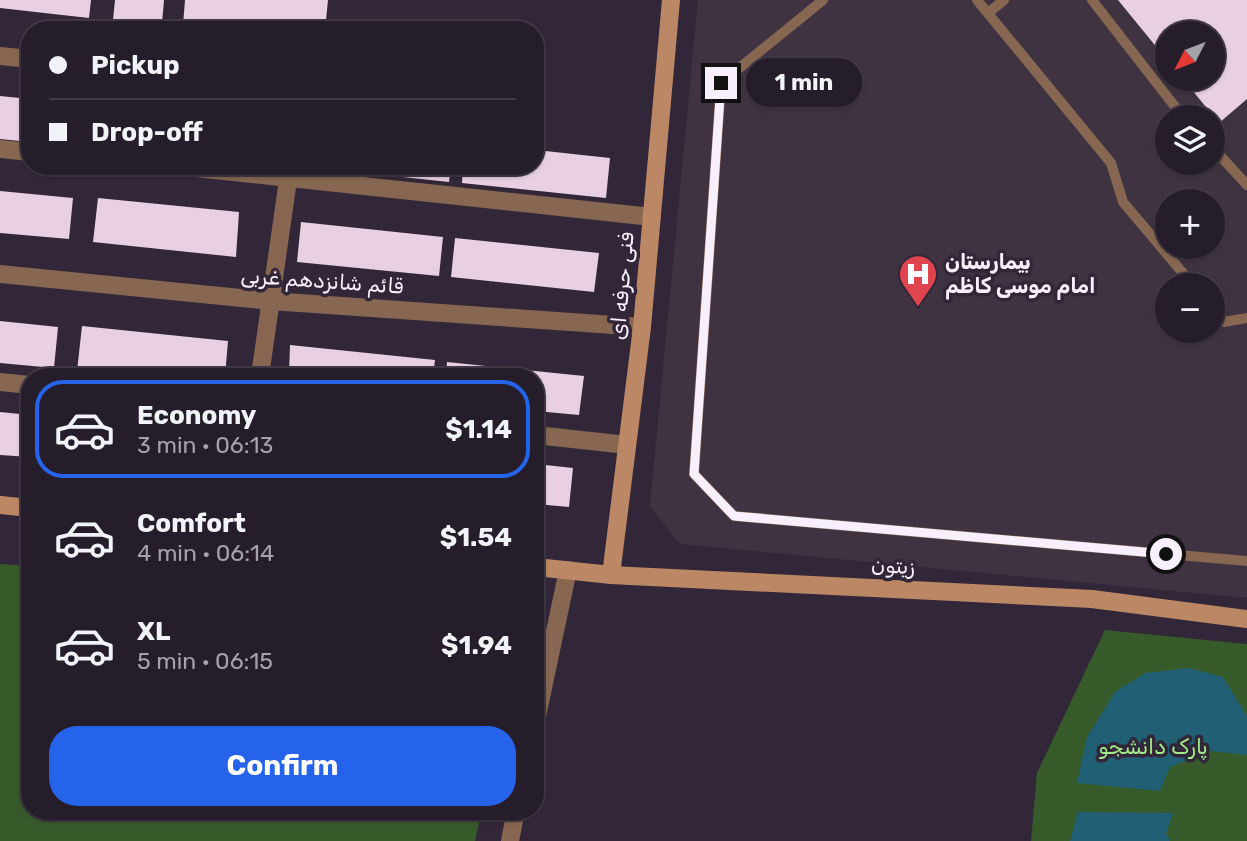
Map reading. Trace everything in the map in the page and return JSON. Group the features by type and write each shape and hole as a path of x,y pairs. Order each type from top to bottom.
{"street":[{"name":"فنی حرفه ای","path":"611,575 642,327 671,0"},
{"path":"0,56 21,58"},
{"path":"0,149 21,151"},
{"path":"261,368 289,175"},
{"path":"313,175 652,217"},
{"name":"قائم شانزدهم غربی","path":"0,274 271,301 642,327"},
{"path":"0,382 21,384"},
{"path":"544,436 627,445"},
{"path":"0,505 21,507"},
{"name":"زیتون","path":"544,568 611,575 1092,599 1247,619"},
{"path":"544,683 568,570"},
{"path":"510,841 514,820"}],"lane":[{"path":"823,0 721,83 694,474 734,516 1247,561"},
{"path":"977,0 1111,163 1123,202 1183,273"},
{"path":"988,13 1004,0"},
{"path":"1091,0 1174,105"},
{"path":"1225,161 1247,185"},
{"path":"1225,322 1247,318"}],"shaded area":[{"name":"بیمارستان امام موسی کاظم","path":"698,0 1247,0 1247,598 680,544 650,506"}],"green space":[{"path":"0,564 21,565 21,820 480,820 475,841 0,841"},
{"name":"پارک دانشجو","path":"1105,630 1247,644 1247,841 1031,841 1037,773"}],"water":[{"path":"1189,668 1223,677 1247,716 1247,755 1210,751 1170,767 1160,791 1077,783 1087,737 1115,692 1145,673"},
{"path":"1078,812 1173,813 1166,833 1170,841 1070,841"}],"building":[{"path":"0,0 91,0 89,18 0,8"},
{"path":"115,0 164,0 162,21 113,20"},
{"path":"185,0 328,0 326,21 183,21"},
{"path":"1118,0 1247,0 1247,99 1225,118 1225,105 1204,105 1193,91 1225,91 1225,21 1155,21 1155,45"},
{"path":"0,96 21,98 21,141 0,139"},
{"path":"544,151 610,158 606,198 462,183 462,175 544,175"},
{"path":"384,175 450,175 449,182"},
{"path":"0,191 73,198 69,239 0,233"},
{"path":"98,198 239,212 236,257 93,242"},
{"path":"301,222 443,237 439,276 297,262"},
{"path":"455,238 599,253 594,292 451,277"},
{"path":"0,321 58,327 54,368 0,363"},
{"path":"82,326 228,341 226,368 77,368"},
{"path":"290,345 435,360 434,368 289,368"},
{"path":"447,362 506,368 447,368"},
{"path":"544,372 584,376 579,415 544,412"},
{"path":"0,412 21,414 21,456 0,455"},
{"path":"544,465 573,468 569,507 544,505"}],"place":[{"name":"بیمارستان امام موسی کاظم","path":"918,308"}],"route":[{"path":"721,83 694,474 734,516 1166,554"}]}
